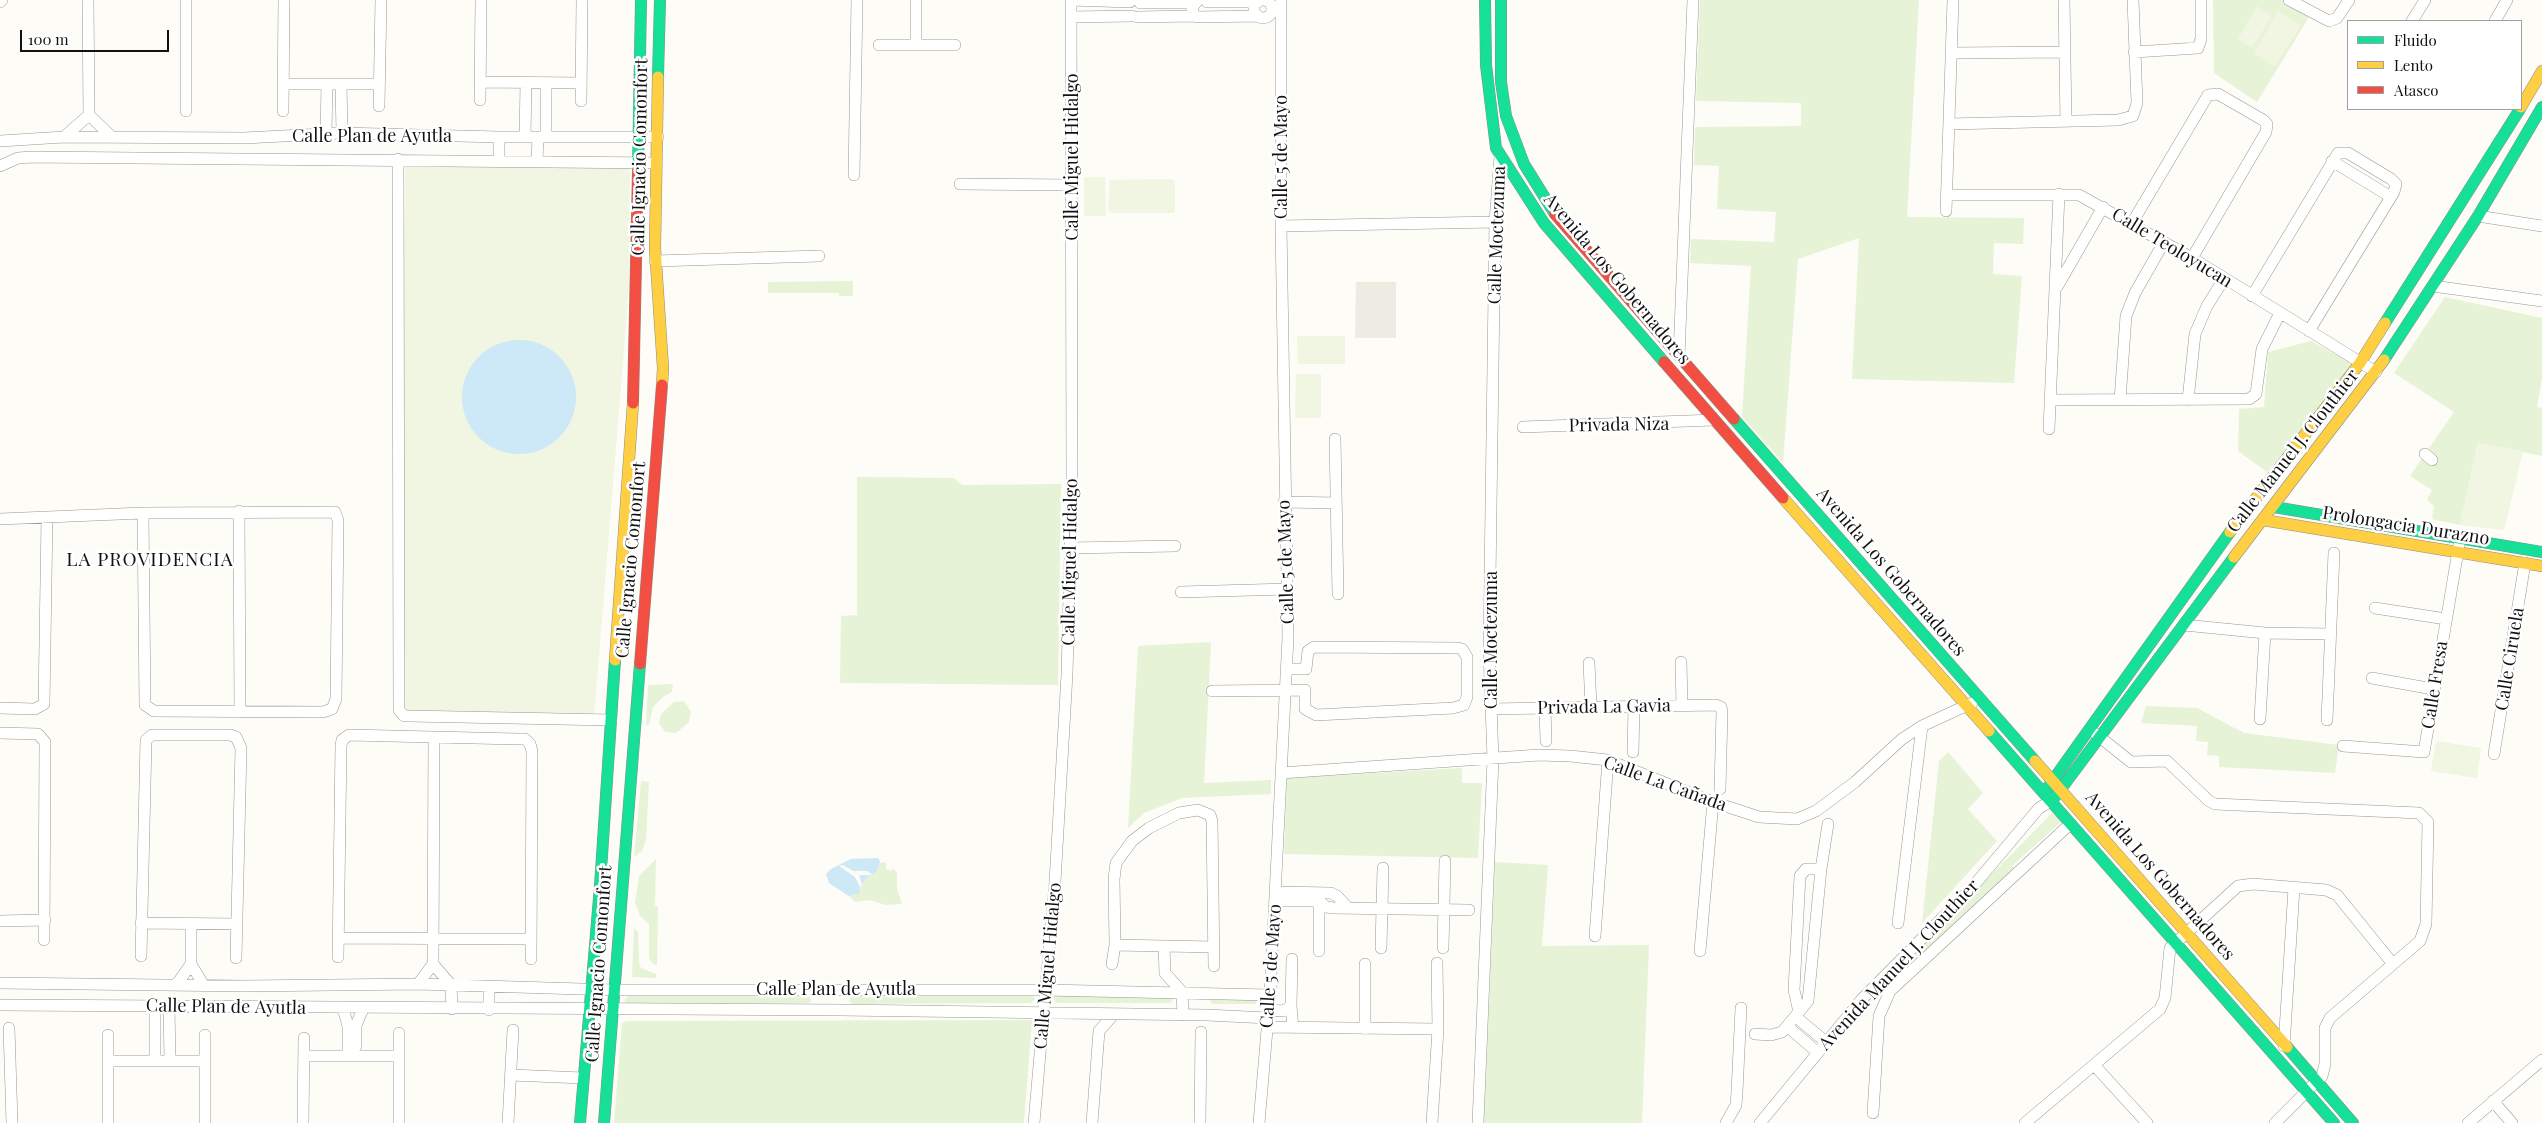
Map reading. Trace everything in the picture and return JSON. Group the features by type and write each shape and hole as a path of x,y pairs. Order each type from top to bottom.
{"street":[{"path":"88,0 89,115 112,137"},
{"path":"186,0 186,111"},
{"path":"283,111 284,0"},
{"path":"379,106 381,0"},
{"path":"480,100 481,0"},
{"path":"581,101 582,0"},
{"name":"Calle Ignacio Comonfort","path":"580,1123 590,1010 635,368 641,0"},
{"name":"Calle Ignacio Comonfort","path":"604,1123 663,368 663,342 655,261 660,0"},
{"path":"854,175 857,0"},
{"path":"916,0 916,45"},
{"path":"1071,0 1135,2 1258,2 1264,0 1269,2 1272,11 1266,17 1071,17"},
{"name":"Calle Miguel Hidalgo","path":"1034,1123 1055,882 1067,674 1070,548 1071,0"},
{"name":"Calle 5 de Mayo","path":"1259,1123 1270,995 1288,668 1281,226 1281,0"},
{"name":"Avenida Los Gobernadores","path":"1485,0 1488,98 1496,148 1544,223 1714,420 2047,797 2069,825 2114,873 2173,943 2334,1123"},
{"name":"Avenida Los Gobernadores","path":"1502,0 1501,82 1509,127 1524,164 1557,217 1980,700 2062,790 2185,934 2352,1123"},
{"path":"1679,356 1693,0"},
{"path":"1946,210 1954,0"},
{"path":"2064,0 2066,121"},
{"path":"1949,124 2118,120 2132,116 2137,103 2133,0"},
{"path":"2134,52 2194,50 2198,48 2201,39 2201,0"},
{"path":"2289,0 2329,21 2337,18 2349,0"},
{"path":"2413,20 2426,0"},
{"path":"2496,20 2507,0"},
{"path":"1201,1 1210,8 1201,16"},
{"path":"1201,1 1192,11 1201,16"},
{"path":"1134,17 1142,10 1135,2"},
{"path":"879,44 955,45"},
{"path":"1952,53 2065,52"},
{"name":"Calle Manuel J. Clouthier","path":"2522,105 2542,72"},
{"path":"480,82 581,84"},
{"path":"526,83 526,137"},
{"path":"537,161 542,137 546,83"},
{"path":"283,84 379,84"},
{"path":"326,134 327,85"},
{"path":"342,85 342,133"},
{"path":"2132,223 2208,95 2218,94 2263,120 2267,124 2266,132 2192,258"},
{"name":"Calle Manuel J. Clouthier","path":"2047,797 2062,790 2184,625 2376,372 2478,216 2542,108"},
{"name":"Calle Manuel J. Clouthier","path":"2047,797 2053,780 2220,545 2360,363 2519,110"},
{"path":"64,137 89,115"},
{"name":"Calle Plan de Ayutla","path":"0,141 64,137 244,138 342,133 500,137 658,137"},
{"path":"499,160 500,137"},
{"path":"223,138 223,160"},
{"path":"244,138 245,159"},
{"path":"2495,150 2511,161"},
{"path":"2252,296 2338,153 2346,152 2391,178 2396,184 2391,197 2309,331"},
{"name":"Calle Moctezuma","path":"1478,1123 1493,759 1489,651 1495,222 1500,156"},
{"name":"Calle Plan de Ayutla","path":"0,166 18,158 32,157 223,160 398,159 656,163"},
{"path":"398,159 398,710 404,716 611,720"},
{"path":"960,184 1072,185"},
{"path":"2049,429 2059,194"},
{"name":"Calle Teoloyucan","path":"1947,195 2079,195 2192,258 2376,372"},
{"path":"2056,289 2103,207"},
{"path":"2478,216 2542,226"},
{"path":"1281,226 1495,222"},
{"path":"2120,400 2126,316 2135,293 2164,242"},
{"path":"655,261 819,256"},
{"path":"2188,400 2195,334 2207,306 2224,279"},
{"path":"2433,286 2542,302"},
{"path":"2051,400 2249,399 2256,394 2262,349 2280,313"},
{"name":"Privada Niza","path":"1523,427 1690,423 1714,420"},
{"path":"1740,448 1750,438"},
{"path":"1335,439 1338,594"},
{"path":"1284,502 1336,503"},
{"name":"Prolongacia Durazno","path":"2274,507 2542,552"},
{"path":"0,519 143,513 331,510 337,515 338,520 334,705 332,709 322,712 154,711 145,706 143,513"},
{"path":"239,511 240,712"},
{"path":"2334,531 2337,517"},
{"path":"0,708 39,709 44,704 46,518"},
{"name":"Prolongacia Durazno","path":"2263,520 2542,566"},
{"name":"Calle Fresa","path":"2343,746 2424,752 2433,689 2461,538"},
{"path":"1070,548 1175,546"},
{"path":"2327,720 2329,634 2334,552"},
{"name":"Calle Ciruela","path":"2494,754 2526,563"},
{"path":"1181,592 1288,590"},
{"path":"2375,608 2446,619"},
{"path":"2184,625 2266,633 2329,634"},
{"path":"2260,718 2266,633"},
{"path":"1212,691 1305,690 1305,709 1316,715 1453,708 1464,704 1467,697 1467,657 1462,649 1458,648 1314,647 1308,650 1306,669 1288,668"},
{"path":"1681,662 1682,706"},
{"path":"1590,663 1591,707"},
{"path":"2372,678 2433,689"},
{"name":"Calle La Cañada","path":"1281,774 1539,755 1608,760 1712,802 1759,817 1797,819 1816,811 1855,782 1902,740 1922,726 1980,700"},
{"name":"Privada La Gavia","path":"1491,709 1716,705 1721,708 1722,712 1720,789"},
{"path":"1633,752 1634,706"},
{"path":"1546,708 1546,741"},
{"path":"1898,923 1922,726"},
{"path":"2089,729 2131,762 2167,761 2209,801 2215,804 2419,813 2425,817 2428,828 2426,929 2420,942 2330,1018 2325,1028 2324,1071 2318,1083 2275,1123"},
{"path":"0,733 38,734 45,742 44,940"},
{"path":"141,956 146,740 152,735 230,735 236,737 241,748 236,958"},
{"path":"338,957 342,740 349,735 525,739 530,744 532,751 530,959"},
{"path":"418,984 433,964 434,738"},
{"path":"1595,936 1608,760"},
{"name":"Avenida Manuel J. Clouthier","path":"1760,1123 1862,999 1970,890 2040,808 2047,797"},
{"path":"1700,951 1712,802"},
{"path":"1112,964 1115,946 1114,879 1116,863 1132,842 1149,828 1179,813 1198,810 1210,815 1212,821 1214,966"},
{"path":"1755,1034 1776,1034 1788,1027 1808,1001 1811,988 1821,869 1828,824"},
{"path":"1874,1113 1879,1016 1890,991 2069,825"},
{"path":"1443,948 1446,910 1444,861"},
{"path":"1381,948 1383,868"},
{"path":"1821,869 1806,868 1800,876 1794,990 1798,1015 1826,1042"},
{"path":"2025,1123 2095,1066 2160,1009 2166,998 2168,954 2173,943 2238,886 2253,884 2326,890 2337,895 2393,964"},
{"path":"2284,1046 2294,888"},
{"path":"1276,896 1331,894 1337,896 1348,908"},
{"path":"1276,896 1319,901 1326,907 1469,910"},
{"path":"1319,901 1319,951"},
{"path":"0,921 45,920"},
{"path":"141,923 237,924"},
{"path":"191,924 191,964 203,984"},
{"path":"338,938 434,940 531,939"},
{"path":"1115,946 1214,947"},
{"path":"1164,946 1165,973 1182,992 1183,1015"},
{"path":"1292,959 1291,1006 1293,1028"},
{"path":"1432,1123 1438,1029 1437,963"},
{"path":"177,984 191,964"},
{"path":"433,964 451,985 452,1009"},
{"path":"1365,964 1365,1029"},
{"path":"1149,992 1165,973"},
{"name":"Calle Plan de Ayutla","path":"0,982 245,986 418,984 614,990 1046,990 1206,992 1270,995"},
{"name":"Calle Plan de Ayutla","path":"245,986 245,1008"},
{"name":"Calle Plan de Ayutla","path":"268,986 268,1008"},
{"path":"489,986 489,1010"},
{"name":"Calle Plan de Ayutla","path":"820,989 820,1011"},
{"name":"Calle Plan de Ayutla","path":"841,989 841,1010"},
{"path":"1206,992 1207,1015"},
{"name":"Calle Plan de Ayutla","path":"0,1005 489,1010 841,1010 1207,1015 1268,1019"},
{"path":"155,1006 155,1060"},
{"path":"1268,1019 1291,1006"},
{"path":"169,1007 170,1060"},
{"path":"343,1008 352,1026 352,1056"},
{"path":"1731,1121 1738,1092 1741,1008"},
{"path":"352,1026 363,1009"},
{"path":"1083,1014 1099,1031"},
{"path":"1092,1123 1099,1031 1114,1014"},
{"path":"1268,1019 1293,1028 1438,1029"},
{"path":"1788,1027 1817,1052"},
{"path":"9,1028 5,1055 12,1123"},
{"path":"508,1123 513,1030"},
{"path":"1200,1032 1200,1123"},
{"path":"399,1033 399,1123"},
{"path":"108,1035 108,1123"},
{"path":"205,1123 206,1035"},
{"path":"303,1123 304,1038"},
{"path":"304,1056 398,1056"},
{"path":"108,1062 155,1060 205,1061"},
{"path":"2468,1123 2542,1060"},
{"path":"2095,1066 2147,1123"},
{"path":"511,1075 584,1078"},
{"path":"2493,1101 2512,1123"}],"green space":[{"path":"1700,0 1919,0 1907,217 2024,218 2023,244 1994,243 1993,274 2022,276 2014,383 1852,379 1859,238 1798,259 1783,463 1742,417 1751,266 1690,263 1691,239 1774,242 1776,212 1717,209 1719,166 1694,165 1695,127 1801,126 1801,103 1696,101"},
{"path":"2213,0 2282,0 2309,17 2257,102 2214,73"},
{"path":"2257,6 2272,16 2252,48 2238,39"},
{"path":"2278,11 2301,25 2275,67 2254,53"},
{"path":"630,165 629,287 594,717 401,711 405,167"},
{"path":"1084,177 1105,177 1106,216 1084,216"},
{"path":"1171,179 1175,181 1175,211 1173,213 1112,213 1108,210 1110,180"},
{"path":"853,281 853,296 839,296 839,293 768,293 768,282"},
{"path":"2445,297 2542,318 2542,378 2537,407 2542,408 2542,456 2478,443 2460,525 2432,519 2434,506 2427,500 2432,490 2410,476 2454,412 2394,373"},
{"path":"1297,336 1345,336 1345,364 1298,364"},
{"path":"2311,341 2350,362 2351,369 2267,472 2238,451 2239,409 2264,407 2268,352"},
{"path":"1296,374 1321,374 1321,418 1295,418"},
{"path":"2478,443 2523,451 2504,530 2460,525"},
{"path":"857,477 954,478 962,485 1061,484 1058,685 840,683 841,616 857,615"},
{"path":"1211,642 1204,783 1271,780 1271,794 1182,798 1144,813 1128,828 1138,646"},
{"path":"673,684 672,692 663,697 653,707 649,725 646,725 648,685"},
{"path":"684,701 691,712 689,722 676,733 665,732 659,723 661,714 674,702"},
{"path":"2146,706 2197,708 2244,733 2339,745 2335,773 2219,767 2219,756 2207,755 2208,742 2196,741 2197,726 2141,723"},
{"path":"2436,741 2481,748 2477,778 2431,771"},
{"path":"1948,752 1983,793 1968,809 1997,841 1922,923 1939,761"},
{"path":"1462,768 1462,783 1482,783 1478,858 1284,854 1287,778"},
{"path":"641,781 649,782 646,840 642,851 634,857"},
{"path":"2052,813 2061,822 2012,866 2016,871 1869,1003 1867,1001"},
{"path":"656,859 655,906 658,906 657,965 653,964 649,958 649,924 640,916 635,903 639,876"},
{"path":"886,862 886,869 890,871 894,869 897,873 897,888 902,904 885,905 870,900 855,902 850,897 851,894 859,890 867,876 878,869 880,863"},
{"path":"1495,862 1548,865 1542,946 1649,945 1642,1123 1484,1123"},
{"path":"634,928 638,932 639,963 641,968 656,974 656,978 632,977"},
{"path":"808,995 812,1000 809,1003 630,1004 625,1002 625,999 629,996"},
{"path":"853,995 1033,996 1035,999 1031,1003 852,1004 849,1000"},
{"path":"1055,995 1173,996 1174,999 1170,1003 1057,1003 1053,999"},
{"path":"1209,999 1258,999 1255,1004 1212,1004"},
{"path":"627,1021 1032,1021 1024,1123 614,1123 622,1023"}],"shaded area":[{"path":"1356,282 1396,282 1396,338 1355,338"}],"water":[{"path":"519,340 541,344 560,356 572,375 576,397 572,419 560,438 541,450 519,454 497,450 478,438 466,419 462,397 466,375 478,356 497,344"},
{"path":"878,858 880,861 878,869 873,875 868,876 860,887 859,894 852,894 850,897 829,883 826,874 831,869 851,859"}],"pier":[{"path":"843,865 853,871 867,871 873,875 859,875 862,884 860,887 855,877 839,866"}],"traffic: fast":[{"path":"638,170 641,0"},
{"path":"658,77 660,0"},
{"path":"1485,0 1486,65 1496,148 1544,223 1664,362"},
{"path":"1501,0 1501,82 1506,116 1524,164 1555,214"},
{"path":"2384,360 2478,216 2542,107"},
{"path":"2385,323 2519,110"},
{"path":"1734,419 2035,761"},
{"path":"2274,507 2542,552"},
{"path":"2048,787 2230,532"},
{"path":"2055,797 2234,557"},
{"path":"580,1123 600,886 615,660"},
{"path":"604,1123 640,664"},
{"path":"1989,731 2334,1123"},
{"path":"2287,1047 2353,1123"}],"traffic: slow":[{"path":"2522,105 2542,71"},
{"path":"658,77 655,248 663,368 662,385"},
{"path":"2230,532 2360,363 2385,323"},
{"path":"2234,557 2384,360"},
{"path":"615,660 633,403"},
{"path":"1783,498 1989,731"},
{"path":"2263,520 2542,566"},
{"path":"2035,761 2287,1047"}],"traffic: jam":[{"path":"633,403 638,170"},
{"path":"1555,214 1734,419"},
{"path":"1664,362 1783,498"},
{"path":"640,664 662,385"}],"district":[{"name":"LA PROVIDENCIA","path":"150,560"}]}
